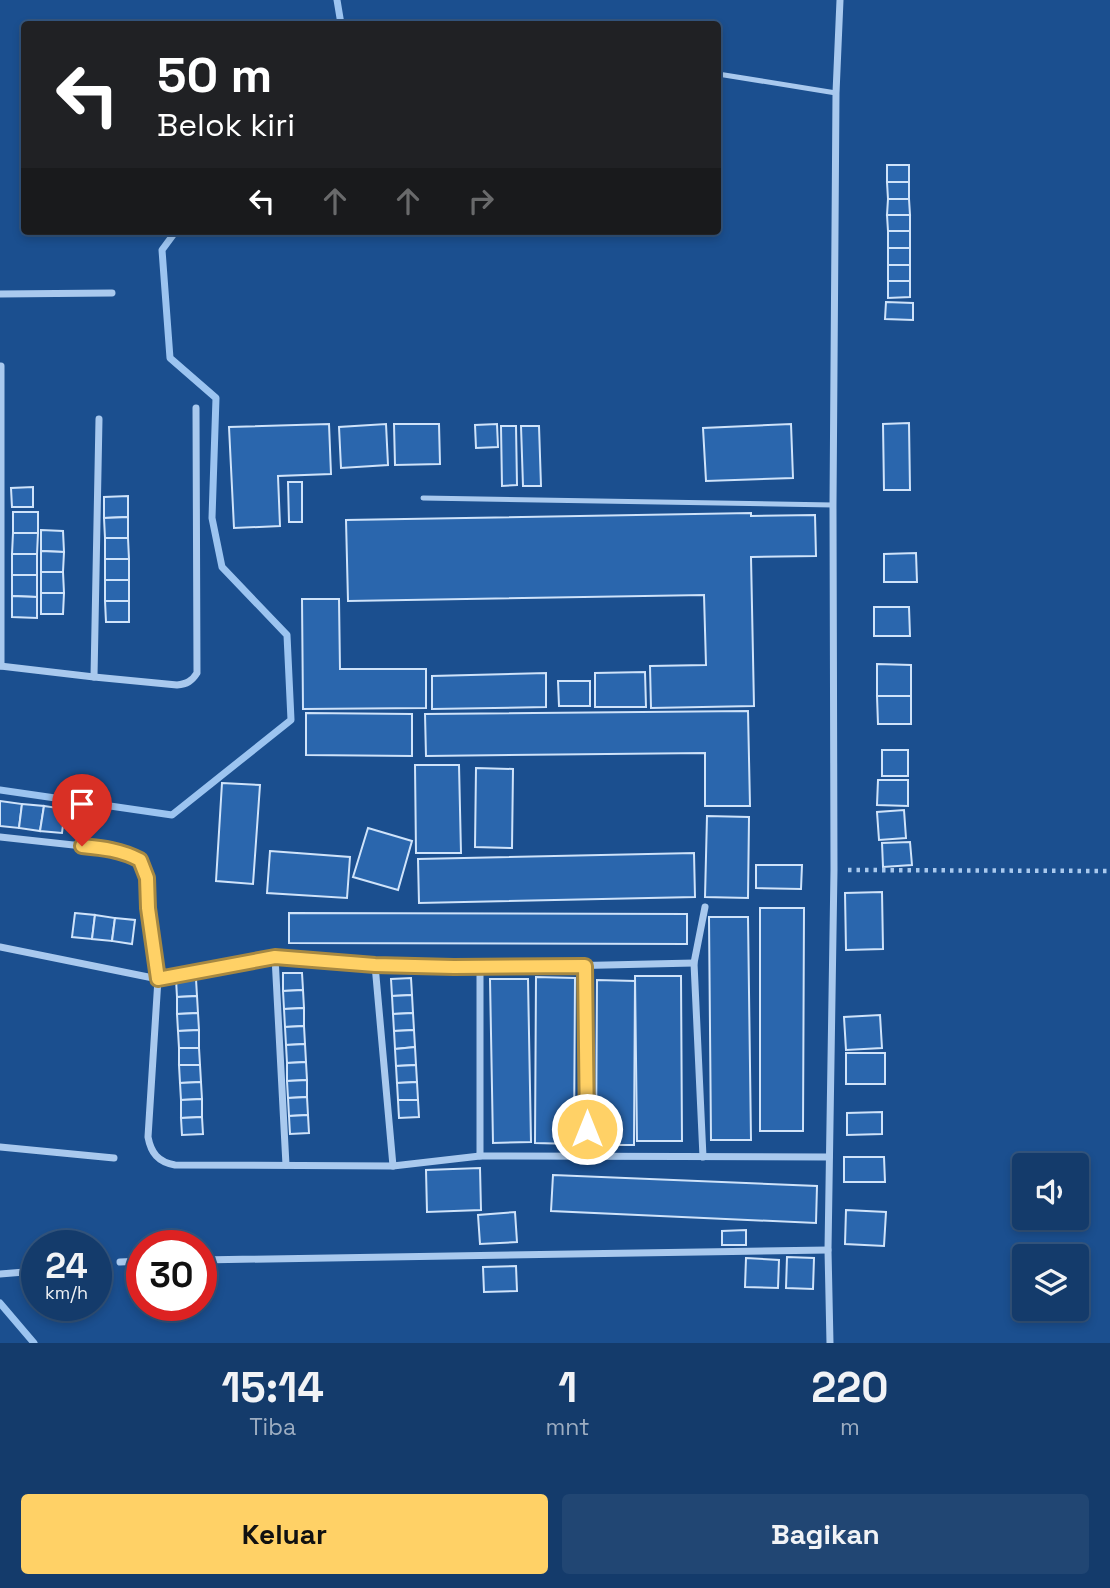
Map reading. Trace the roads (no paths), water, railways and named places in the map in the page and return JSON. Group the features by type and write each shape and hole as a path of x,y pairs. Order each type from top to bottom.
{"street":[{"path":"830,1343 828,1250 834,870 836,93 840,0"},
{"path":"0,294 112,293"},
{"path":"1,366 1,666 177,685 193,680 197,673 196,408"},
{"path":"94,677 99,419"},
{"path":"0,837 110,849 140,860 147,878 148,908 158,979 148,1137 150,1147 157,1158 165,1163 393,1166 480,1156 829,1157"},
{"path":"703,1157 694,963 705,907"},
{"path":"0,947 158,979 275,957 375,965 480,968 694,963"},
{"path":"275,957 286,1165"},
{"path":"375,965 393,1166"},
{"path":"585,966 587,1156"},
{"path":"480,968 480,1156"},
{"path":"0,1147 114,1158"},
{"path":"217,1260 828,1250"},
{"path":"120,1262 126,1262"},
{"path":"0,1274 21,1272"}],"lane":[{"path":"721,74 836,93"},
{"path":"423,498 833,505"}],"waterway":[{"path":"337,0 340,21"},
{"path":"0,790 172,815 291,720 287,635 222,567 212,518 216,398 170,358 162,250 173,235"},
{"path":"0,1303 34,1343"}]}
